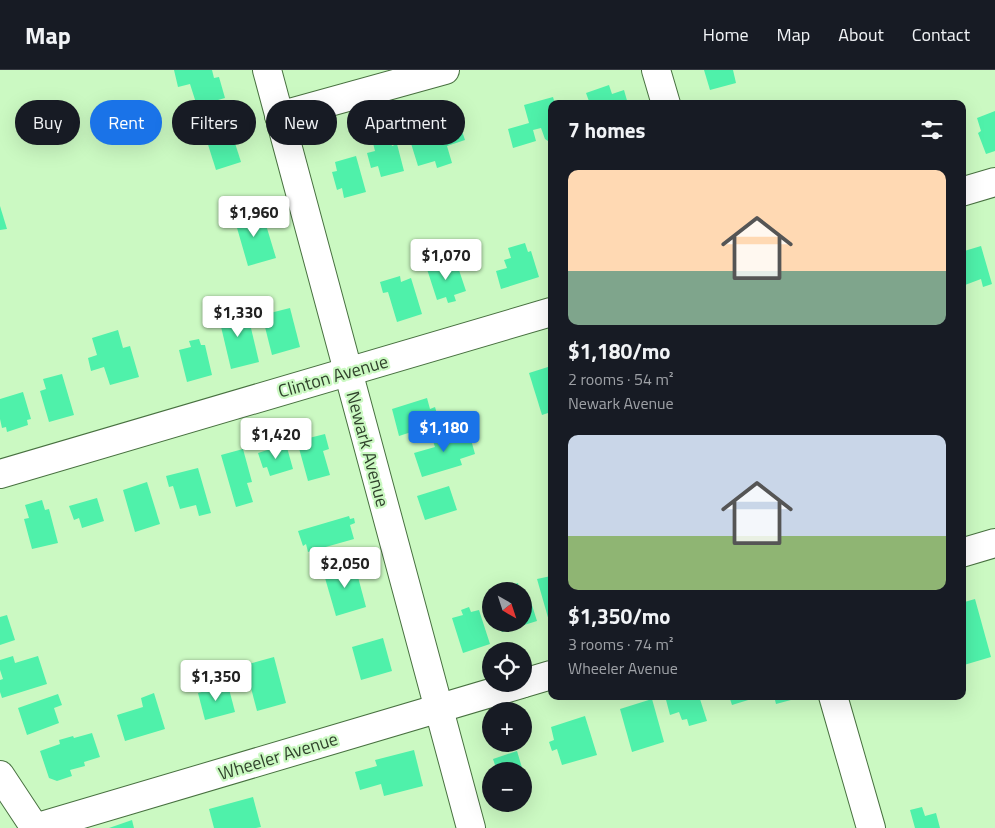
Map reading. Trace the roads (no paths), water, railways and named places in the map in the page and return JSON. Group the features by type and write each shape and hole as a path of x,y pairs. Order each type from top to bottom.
{"street":[{"name":"Newark Avenue","path":"267,70 275,100"},
{"path":"337,100 445,70"},
{"path":"656,70 665,100"},
{"name":"Newark Avenue","path":"287,145 471,828"},
{"path":"966,191 995,182"},
{"name":"Clinton Avenue","path":"0,474 548,313"},
{"path":"966,552 995,543"},
{"name":"Wheeler Avenue","path":"532,680 548,676"},
{"name":"Wheeler Avenue","path":"35,828 492,692"},
{"path":"834,700 871,828"},
{"path":"0,775 35,828"}]}
